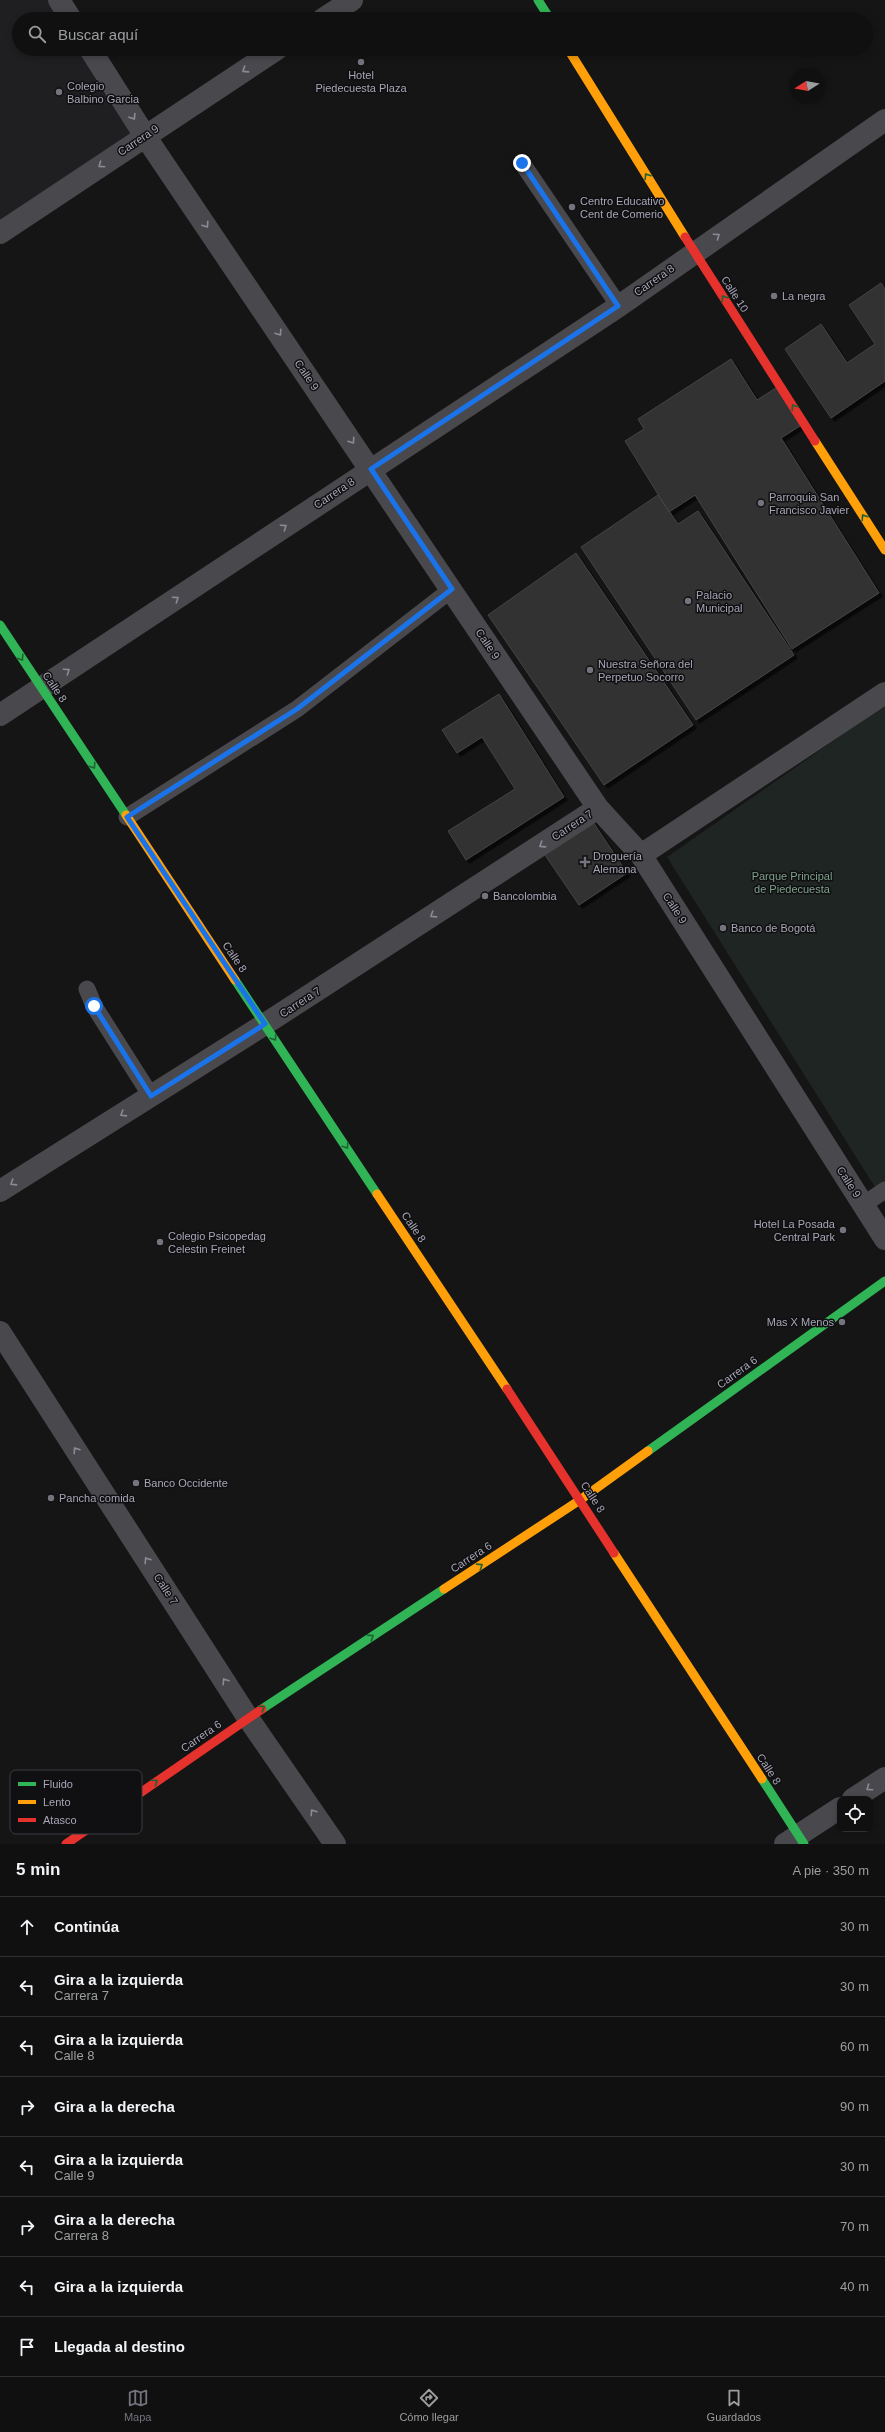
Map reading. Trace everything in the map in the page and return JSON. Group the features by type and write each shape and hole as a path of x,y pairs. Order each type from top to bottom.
{"street":[{"path":"59,0 67,12"},
{"path":"334,12 352,0"},
{"path":"538,0 546,12"},
{"name":"Calle 9","path":"94,56 145,136 452,589 598,808 641,855 885,1239"},
{"name":"Carrera 9","path":"0,233 266,56"},
{"name":"Calle 10","path":"572,56 694,252 885,550"},
{"name":"Carrera 8","path":"0,715 618,306 885,120"},
{"name":"Calle 8","path":"0,625 580,1500 796,1841"},
{"path":"641,855 885,693"},
{"name":"Carrera 7","path":"0,1191 265,1024 598,808"},
{"name":"Carrera 6","path":"142,1791 248,1718 580,1500 885,1281"},
{"name":"Calle 7","path":"0,1332 248,1718 335,1844"},
{"path":"858,1796 885,1778"},
{"path":"796,1841 837,1810"},
{"name":"Carrera 6","path":"66,1844 80,1834"}],"lane":[{"path":"522,163 618,306"},
{"path":"127,817 297,709 452,589"},
{"path":"87,989 94,1006 151,1096"},
{"path":"863,1205 885,1190"}],"shaded area":[{"name":"Colegio Balbino Garcia","path":"0,0 59,0 67,12 12,12 12,56 94,56 145,136 0,233"}],"green space":[{"name":"Parque Principal de Piedecuesta","path":"885,705 885,1203 667,857"}],"building":[{"path":"881,283 885,289 885,381 831,418 785,349 821,324 847,363 875,344 849,305"},
{"name":"Parroquia San Francisco Javier","path":"731,359 757,400 779,386 803,424 781,438 879,593 792,649 695,495 669,512 625,441 644,429 638,419"},
{"name":"Palacio Municipal","path":"658,495 678,524 698,511 794,655 696,720 581,547"},
{"name":"Nuestra Señora del Perpetuo Socorro","path":"576,553 693,725 604,785 488,615"},
{"path":"499,694 564,797 466,860 448,831 515,789 482,737 457,753 442,730"},
{"name":"Droguería Alemana","path":"591,819 627,873 579,905 543,852"}],"traffic: fast":[{"path":"538,0 546,12"},
{"path":"0,625 126,815"},
{"path":"235,980 377,1194"},
{"path":"648,1451 885,1281"},
{"path":"262,1709 444,1589"},
{"path":"762,1779 804,1844"}],"traffic: slow":[{"path":"572,56 685,237"},
{"path":"815,441 885,550"},
{"path":"126,815 235,980"},
{"path":"377,1194 507,1389"},
{"path":"444,1589 580,1500 648,1451"},
{"path":"614,1553 762,1779"}],"traffic: jam":[{"path":"685,237 815,441"},
{"path":"507,1389 614,1553"},
{"path":"142,1792 262,1709"},
{"path":"66,1844 81,1834"}],"place":[{"name":"Hotel Piedecuesta Plaza","path":"361,62"},
{"name":"Colegio Balbino Garcia","path":"59,92"},
{"name":"Centro Educativo Cent de Comerio","path":"572,207"},
{"name":"La negra","path":"774,296"},
{"name":"Parroquia San Francisco Javier","path":"761,503"},
{"name":"Palacio Municipal","path":"688,601"},
{"name":"Nuestra Señora del Perpetuo Socorro","path":"590,670"},
{"name":"Droguería Alemana","path":"585,862"},
{"name":"Bancolombia","path":"485,896"},
{"name":"Banco de Bogotá","path":"723,928"},
{"name":"Hotel La Posada Central Park","path":"843,1230"},
{"name":"Colegio Psicopedag Celestin Freinet","path":"160,1242"},
{"name":"Mas X Menos","path":"842,1322"},
{"name":"Banco Occidente","path":"136,1483"},
{"name":"Pancha comida","path":"51,1498"}],"route":[{"path":"94,1006 151,1096 265,1024 127,817 297,709 452,589 371,469 618,306 522,163"}]}
